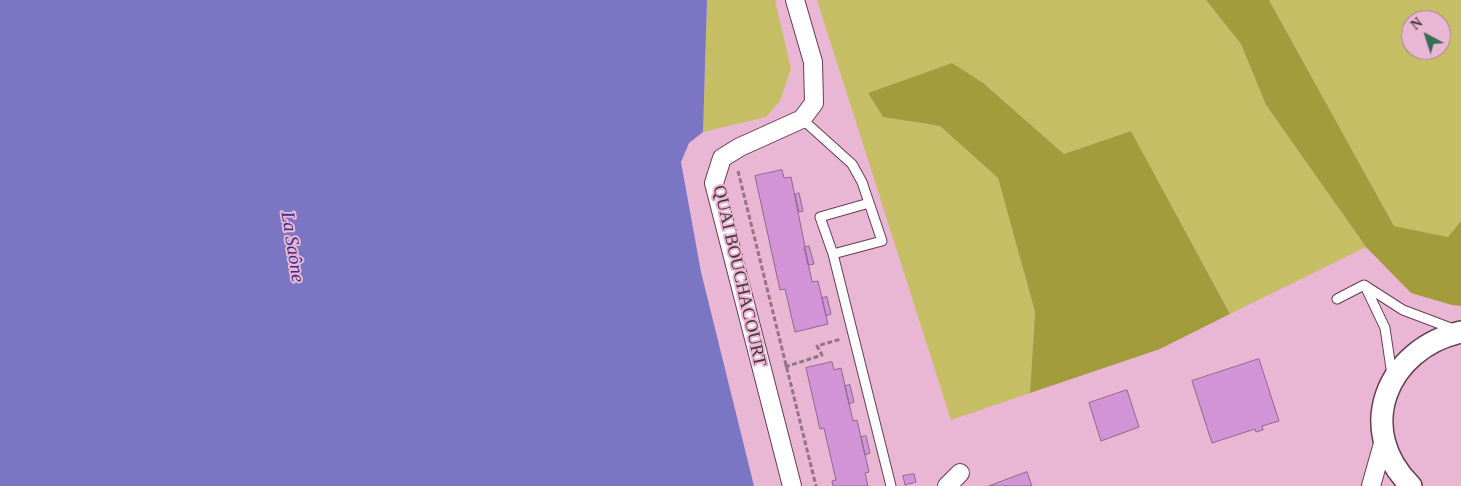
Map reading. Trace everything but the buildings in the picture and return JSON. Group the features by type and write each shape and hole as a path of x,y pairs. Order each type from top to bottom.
{"street":[{"path":"795,0 814,62 814,103 802,119"},
{"name":"QUAI BOUCHACOURT","path":"792,486 714,183 722,158 802,119"},
{"path":"1411,486 1402,477 1391,460 1384,440 1382,420 1385,399 1392,380 1402,365 1428,343 1461,332"},
{"path":"1371,486 1384,440"},
{"path":"947,486 960,473"}],"lane":[{"path":"802,119 852,164 862,182 882,241 833,254"},
{"path":"869,202 820,217 833,254 891,486"},
{"path":"1337,299 1364,285 1403,310 1461,332"},
{"path":"1366,288 1385,328 1392,380"}],"path":[{"path":"734,151 816,486"},
{"path":"762,371 822,355 817,346 854,335"}],"shaded area":[{"path":"707,0 775,0 791,69 780,101 766,117 703,132"},
{"path":"817,0 1206,0 1241,44 1266,105 1366,247 1230,314 1131,131 1064,154 982,82 952,63 868,93 883,117 940,126 998,178 1035,312 1030,393 951,420"},
{"path":"1206,0 1269,0 1394,226 1448,237 1461,221 1461,306 1411,293 1366,247 1266,105 1241,44"},
{"path":"1269,0 1461,0 1461,221 1448,237 1394,226"},
{"path":"952,63 982,82 1064,154 1131,131 1230,314 1160,349 1030,393 1035,312 998,178 940,126 883,117 868,93"}],"water":[{"name":"La Saône","path":"0,0 707,0 703,132 689,143 681,162 701,272 754,486 0,486"}]}
